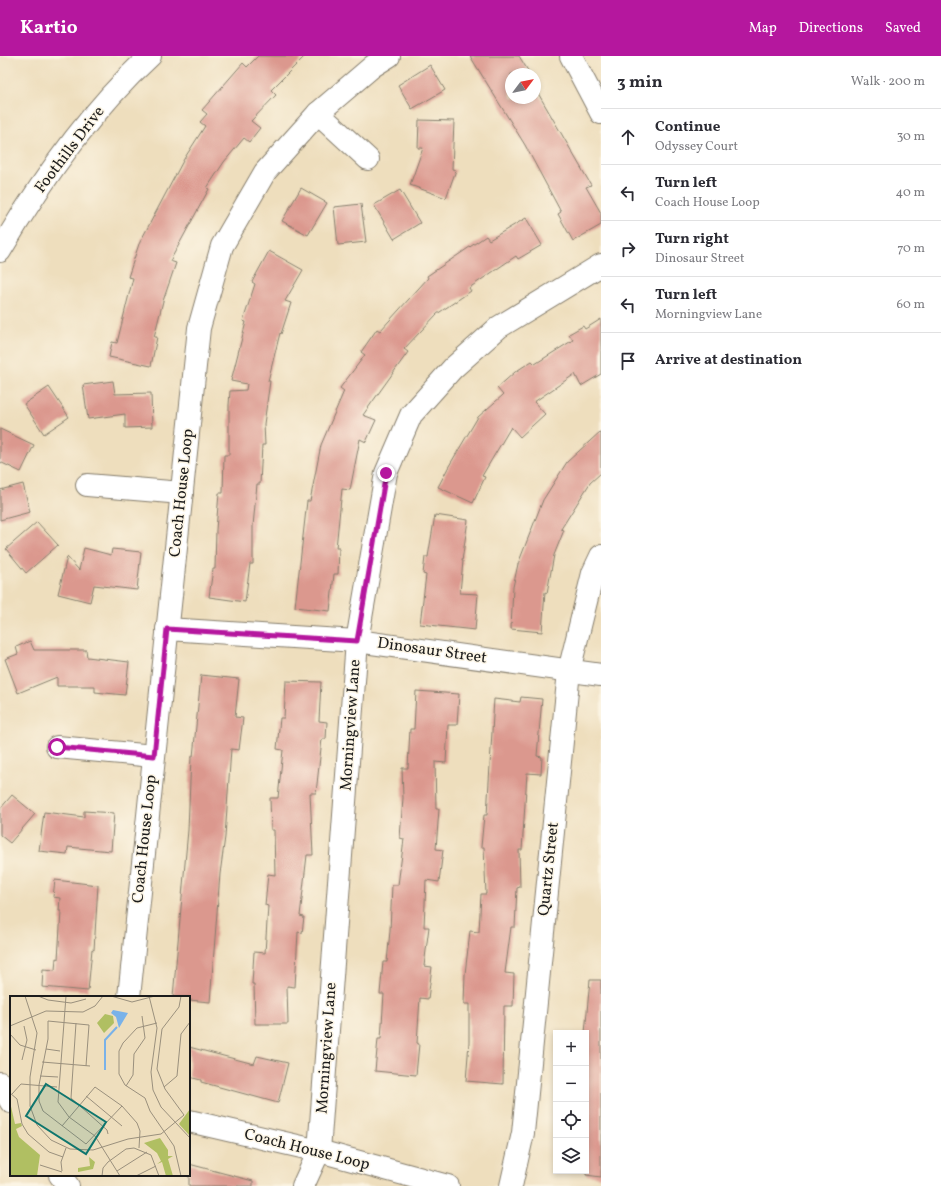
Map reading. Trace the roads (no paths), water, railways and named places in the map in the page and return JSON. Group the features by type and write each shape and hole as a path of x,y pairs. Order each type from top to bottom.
{"street":[{"name":"Foothills Drive","path":"0,251 39,189 72,142 110,98 150,56"},
{"name":"Coach House Loop","path":"128,996 199,328 222,246 265,172 318,113 373,66 389,56"},
{"path":"571,56 601,113"},
{"path":"318,113 368,159"},
{"name":"Morningview Lane","path":"303,1186 319,1151 357,641 386,473 411,415 453,368 499,327 601,265"},
{"path":"87,484 182,493"},
{"name":"Quartz Street","path":"511,1186 523,1133 569,671 593,573 601,556"},
{"name":"Dinosaur Street","path":"167,629 357,641 601,675"},
{"path":"57,747 154,756"},
{"path":"0,1083 10,1100"},
{"name":"Coach House Loop","path":"190,1121 319,1151 448,1186"},
{"path":"61,1176 68,1186"}]}
